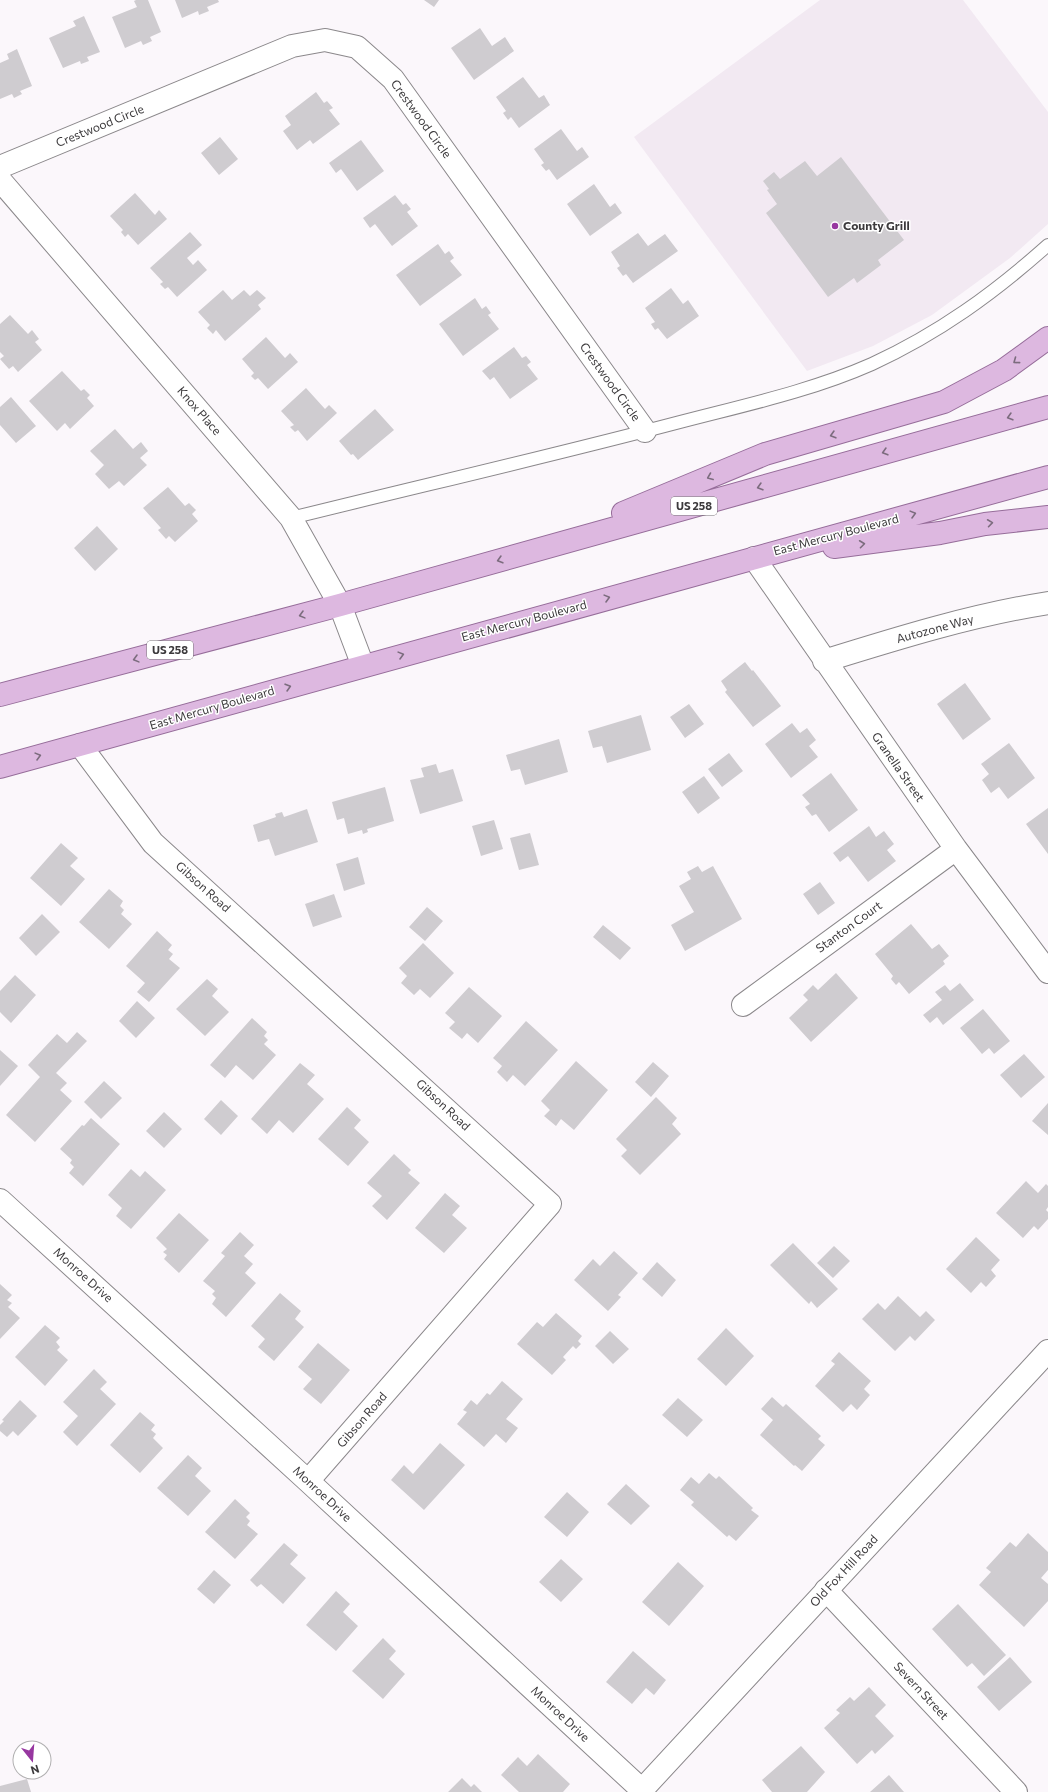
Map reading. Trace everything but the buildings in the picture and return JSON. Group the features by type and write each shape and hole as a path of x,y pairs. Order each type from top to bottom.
{"main road":[{"path":"529,552 765,454 944,402 1004,370 1048,338"},
{"name":"US 258","path":"0,695 340,605 1048,407"},
{"name":"East Mercury Boulevard","path":"0,767 1048,476"},
{"path":"754,558 940,533 985,524 1048,517"}],"street":[{"name":"Crestwood Circle","path":"0,167 292,46 325,40 357,47 393,79 645,431"},
{"name":"Knox Place","path":"0,180 291,518 340,605 363,666"},
{"name":"Granella Street","path":"754,558 824,661 956,849 1048,972"},
{"name":"Autozone Way","path":"824,661 917,632 1015,608 1048,603"},
{"name":"Gibson Road","path":"80,745 153,843 550,1204 308,1481"},
{"name":"Stanton Court","path":"743,1005 956,849"},
{"name":"Monroe Drive","path":"0,1200 308,1481 641,1791"},
{"name":"Old Fox Hill Road","path":"641,1791 1048,1351"},
{"name":"Severn Street","path":"826,1590 1016,1792"}],"lane":[{"path":"291,518 645,431 836,379 874,363 918,340 977,304 1048,246"}],"shaded area":[{"path":"820,0 963,0 1048,112 1048,224 1010,258 932,315 873,346 807,371 634,137"}],"place":[{"name":"County Grill","path":"835,226"}]}
